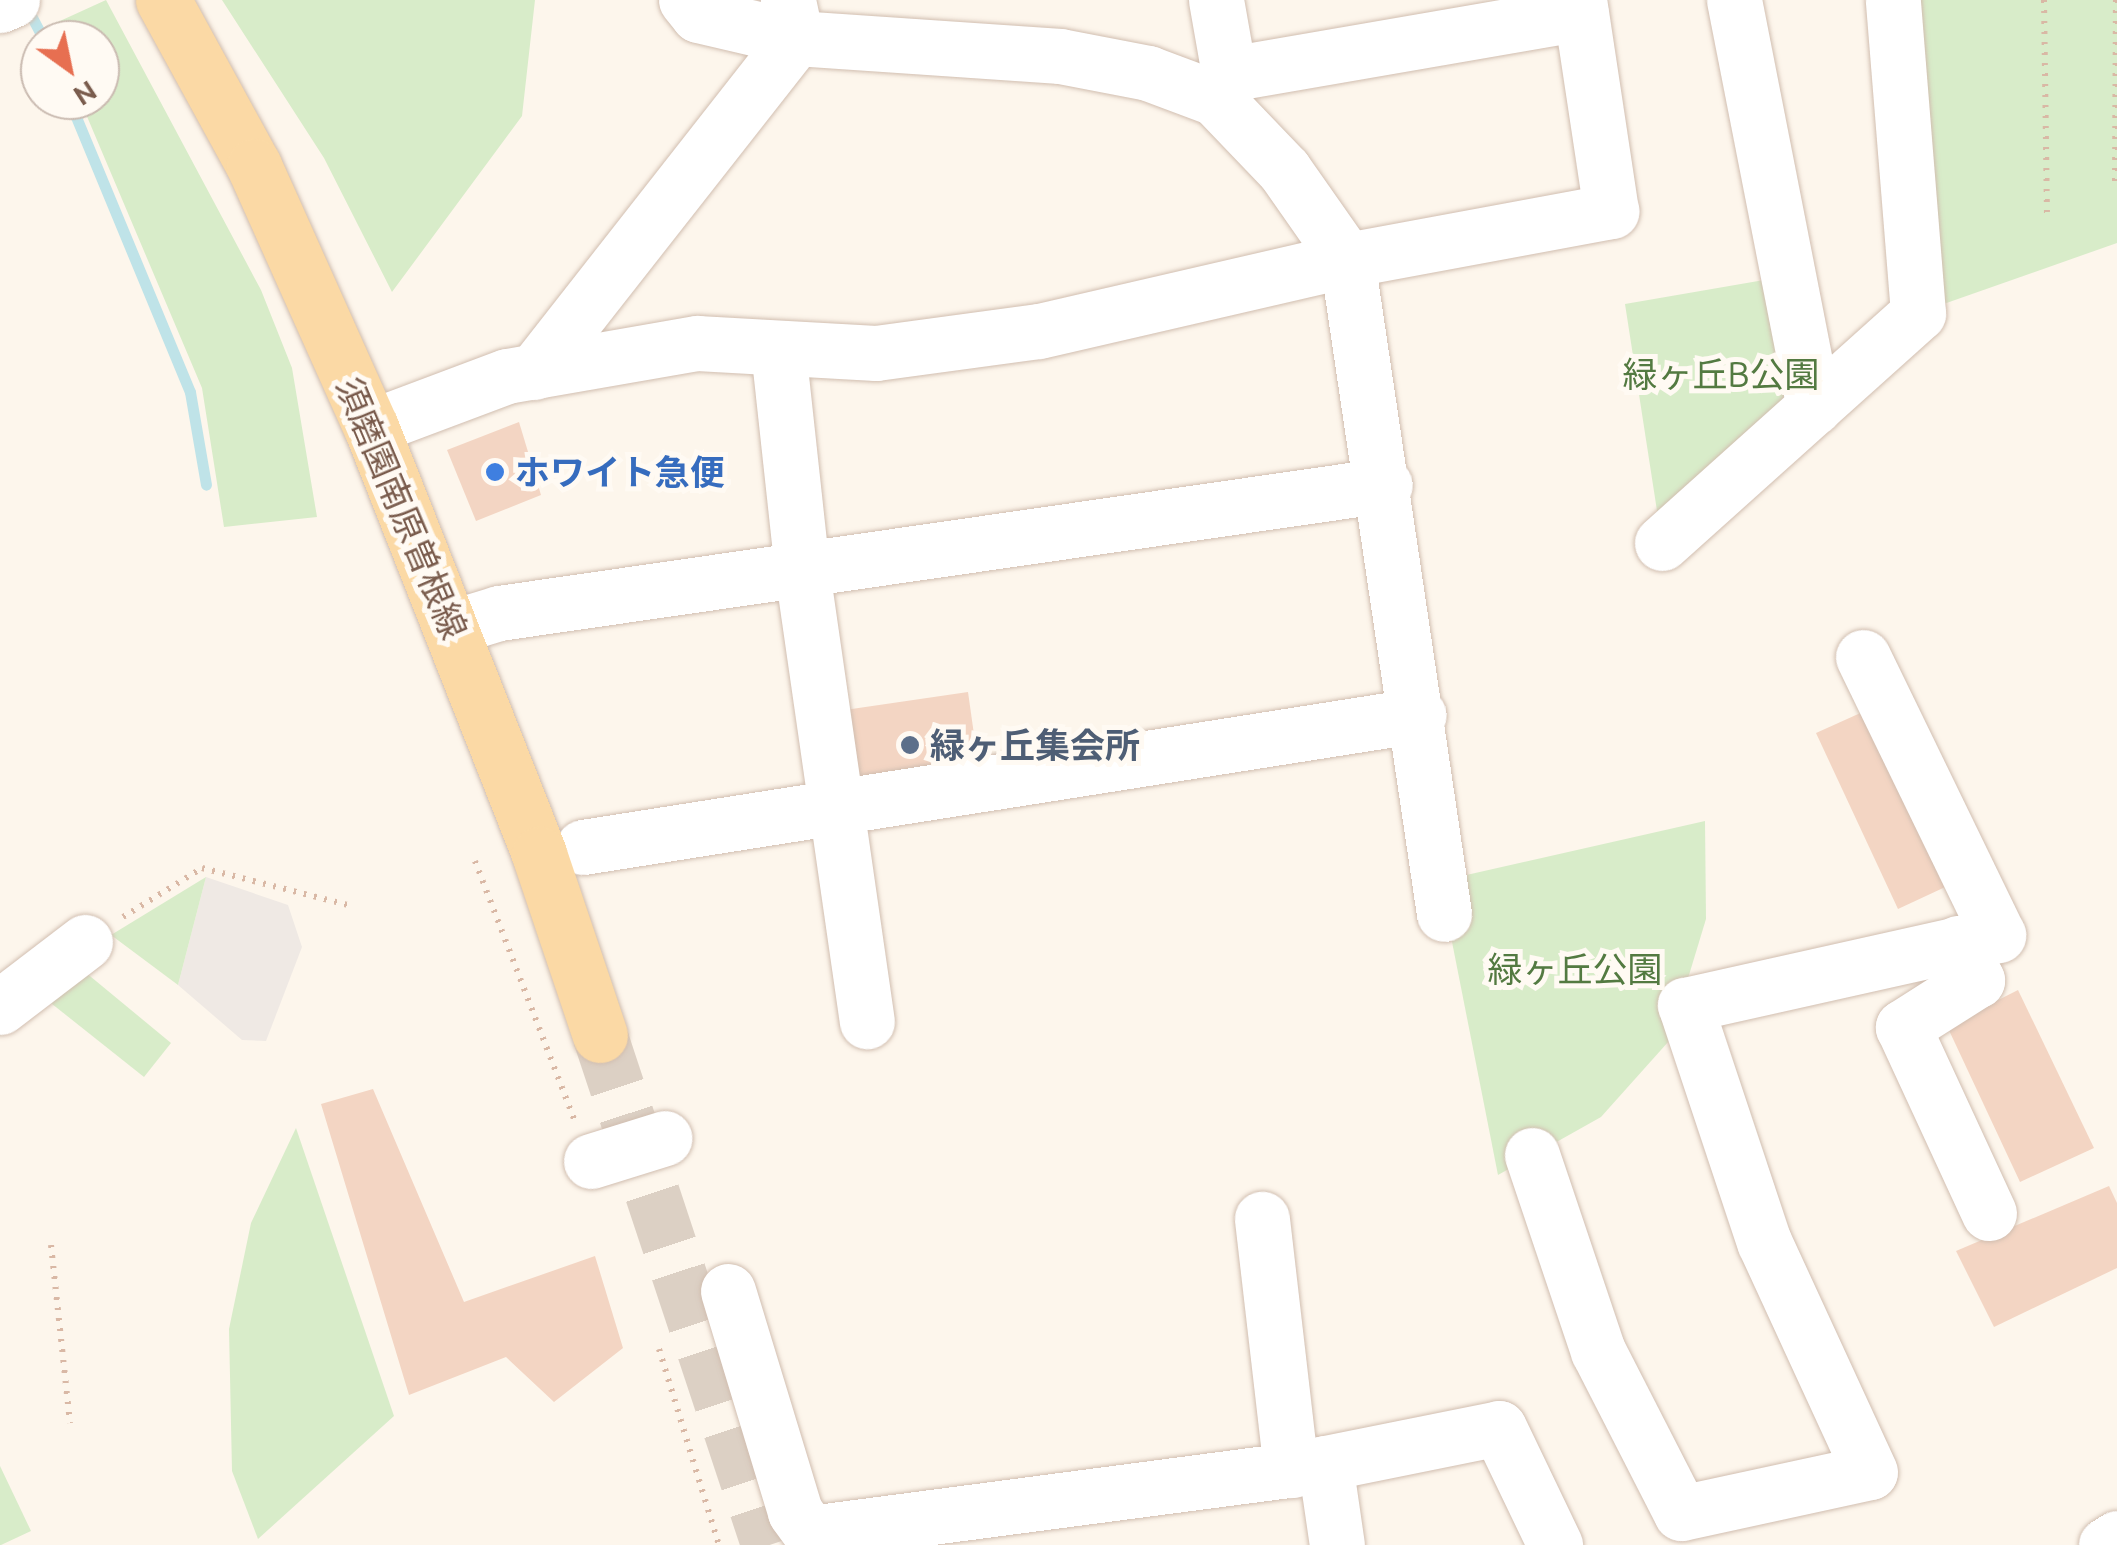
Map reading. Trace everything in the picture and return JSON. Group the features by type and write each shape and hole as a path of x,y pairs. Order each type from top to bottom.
{"main road":[{"name":"須磨園南原曽根線","path":"162,0 254,166 371,427 453,628 600,1035"}],"street":[{"path":"0,5 12,0"},
{"path":"686,0 698,15 792,19 1060,56 1148,73 1216,98 1284,170 1347,260 1385,485 1444,914"},
{"path":"371,427 534,372 697,343 876,353 1039,331 1347,260 1611,211 1580,6 1229,74 1216,0"},
{"path":"1734,0 1814,406"},
{"path":"1662,543 1918,313 1893,0"},
{"path":"534,372 792,19"},
{"path":"778,349 802,571 867,1021"},
{"path":"453,628 499,612 1385,485"},
{"path":"1863,656 1978,939 1978,980 1903,1027 1990,1213"},
{"path":"583,847 1419,716"},
{"path":"1532,1155 1598,1351 1682,1513 1870,1472 1764,1242 1685,1005 1978,939"},
{"path":"0,1007 85,942"},
{"path":"591,1162 664,1138"},
{"path":"1262,1218 1308,1466 1337,1545"},
{"path":"728,1291 795,1512 810,1533 1308,1466 1499,1428 1555,1545"},
{"path":"2106,1545 2117,1538"}],"path":[{"path":"2044,0 2047,218"},
{"path":"2115,181 2116,0"},
{"path":"474,861 591,1162"},
{"path":"85,942 202,868 348,904"},
{"path":"51,1245 70,1423"},
{"path":"659,1348 719,1545"}],"shaded area":[{"path":"206,877 288,905 302,947 266,1041 242,1040 178,985"}],"green space":[{"path":"106,0 117,20 62,20"},
{"path":"222,0 535,0 522,116 392,292 324,158"},
{"path":"1893,0 2117,0 2117,243 1918,313"},
{"path":"120,26 261,290 292,368 317,517 224,527 202,388 88,120 120,120"},
{"name":"緑ヶ丘B公園","path":"1788,276 1814,407 1662,543 1625,304"},
{"name":"緑ヶ丘公園","path":"1705,821 1706,919 1669,1041 1601,1117 1498,1175 1440,881"},
{"path":"206,877 178,985 111,935"},
{"path":"79,967 171,1043 144,1077 42,996"},
{"path":"296,1128 394,1416 258,1539 232,1471 229,1329 251,1223"},
{"path":"0,1466 31,1531 1,1545 0,1545"}],"building":[{"name":"ホワイト急便","path":"519,422 541,495 476,521 447,450"},
{"path":"968,692 978,763 849,784 838,711"},
{"path":"1876,706 1956,882 1898,909 1816,733"},
{"path":"2018,990 2094,1148 2020,1182 1947,1026"},
{"path":"373,1089 464,1302 595,1256 623,1348 554,1402 506,1357 409,1395 321,1104"},
{"path":"2109,1186 2117,1203 2117,1268 1994,1327 1956,1251"}],"waterway":[{"path":"25,4 33,20"},
{"path":"77,120 190,392 206,485"}],"tunnel":[{"path":"600,1035 769,1545"}],"place":[{"name":"ホワイト急便","path":"495,472"},
{"name":"緑ヶ丘集会所","path":"910,745"}]}
